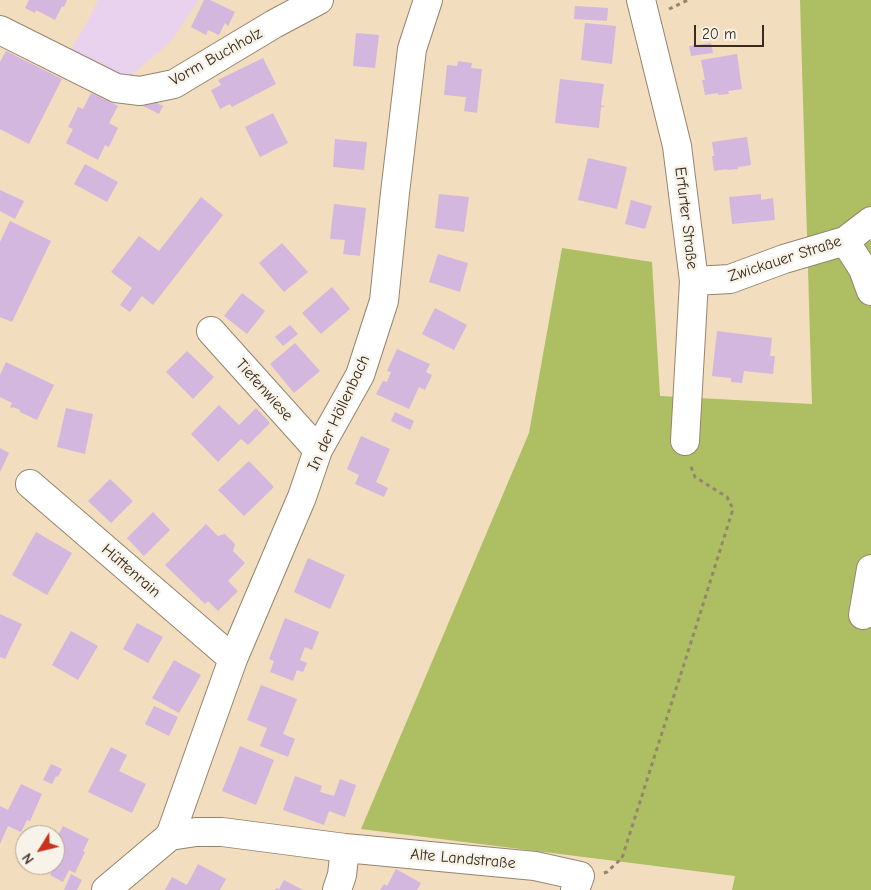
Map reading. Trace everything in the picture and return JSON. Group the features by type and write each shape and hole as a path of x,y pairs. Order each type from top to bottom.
{"street":[{"name":"Vorm Buchholz","path":"0,30 116,88 140,91 174,84 274,24 319,0"},
{"name":"In der Höllenbach","path":"170,836 232,658 302,497 318,450 360,375 384,301 412,49 428,0"},
{"name":"Erfurter Straße","path":"641,0 677,146 694,281 685,441"},
{"name":"Zwickauer Straße","path":"694,281 730,279 784,259 846,241 871,221"},
{"path":"846,241 863,269 871,291"},
{"name":"Tiefenwiese","path":"211,331 318,450"},
{"name":"Hüttenrain","path":"30,484 232,658"},
{"path":"863,615 871,569"},
{"name":"Alte Landstraße","path":"170,836 196,832 222,832 345,848 535,866 577,883"},
{"path":"106,890 170,836"},
{"path":"337,890 342,876 345,848"}],"path":[{"path":"577,883 607,872 622,858 733,509 727,497 695,478 685,441"}],"shaded area":[{"path":"98,0 199,0 171,41 132,75 116,77 68,54"}],"green space":[{"path":"800,0 871,0 871,890 732,890 735,876 361,829 529,433 562,248 652,262 660,396 812,404"}],"building":[{"path":"29,0 67,0 55,20 36,10 35,13 25,8"},
{"path":"204,0 210,0 235,12 228,26 225,23 219,35 208,30 206,35 191,27"},
{"path":"575,6 608,8 607,21 574,19"},
{"path":"585,23 616,26 612,64 581,60"},
{"path":"356,33 379,35 375,68 353,66"},
{"path":"711,43 713,53 691,56 689,46"},
{"path":"6,51 62,79 29,144 0,129 0,62"},
{"path":"737,54 742,89 728,91 729,94 705,95 702,80 705,80 701,60"},
{"path":"263,58 276,84 232,107 230,104 220,109 211,90 221,85 218,80"},
{"path":"458,61 472,63 471,68 482,69 477,113 464,111 466,97 444,95 447,65 457,66"},
{"path":"560,79 604,84 601,105 605,107 601,107 599,128 555,123"},
{"path":"91,93 118,106 109,123 118,128 109,147 105,145 98,160 66,143 73,129 68,127 78,107 83,109"},
{"path":"147,98 163,106 159,114 143,106"},
{"path":"273,113 288,143 260,157 245,127"},
{"path":"747,137 751,165 738,167 738,169 714,171 712,142"},
{"path":"335,139 367,142 364,170 333,167"},
{"path":"588,158 627,167 617,209 578,200"},
{"path":"85,164 118,182 107,202 74,184"},
{"path":"0,190 24,201 15,219 0,211"},
{"path":"439,194 469,197 464,232 435,228"},
{"path":"761,194 761,200 773,198 775,220 732,224 729,197"},
{"path":"201,197 223,215 153,305 142,296 130,312 120,305 132,288 111,272 139,236 159,251"},
{"path":"631,200 652,206 645,229 625,224"},
{"path":"334,204 366,208 360,256 343,254 345,240 330,239"},
{"path":"10,221 51,241 12,322 0,317 0,242"},
{"path":"282,243 308,272 284,292 259,263"},
{"path":"438,254 468,263 460,292 429,282"},
{"path":"332,287 350,309 321,334 302,313"},
{"path":"242,293 265,311 247,334 224,316"},
{"path":"435,308 467,325 454,350 422,334"},
{"path":"290,325 298,334 283,346 275,337"},
{"path":"717,331 772,338 770,356 775,356 773,374 744,371 742,383 731,382 731,378 712,376"},
{"path":"295,343 320,371 294,393 270,364"},
{"path":"397,349 430,364 426,372 432,375 425,390 419,387 409,409 376,394 383,381 387,382 391,372 387,371"},
{"path":"187,351 214,377 193,399 166,372"},
{"path":"6,362 54,385 37,420 20,412 20,410 10,407 12,403 0,397 0,375"},
{"path":"219,405 239,425 256,408 270,423 248,445 241,439 218,462 191,434"},
{"path":"66,408 93,414 85,454 57,447"},
{"path":"395,412 414,421 410,430 391,421"},
{"path":"361,436 390,449 376,482 388,488 384,497 355,484 359,475 347,469"},
{"path":"0,448 9,453 0,472"},
{"path":"249,461 274,487 244,516 218,490"},
{"path":"110,479 133,501 111,523 88,501"},
{"path":"153,512 170,530 144,556 127,538"},
{"path":"206,524 218,536 225,534 235,544 233,551 245,563 228,581 238,591 218,611 208,601 205,604 165,565"},
{"path":"36,532 72,553 47,595 12,575"},
{"path":"308,558 345,575 330,609 294,592"},
{"path":"0,614 22,624 5,659 0,657"},
{"path":"285,618 319,632 312,650 305,647 300,660 307,663 303,672 297,670 293,681 270,672 274,661 269,659"},
{"path":"137,623 163,637 148,663 123,649"},
{"path":"71,631 98,646 78,680 52,665"},
{"path":"174,660 201,675 179,713 152,698"},
{"path":"261,685 297,699 283,734 295,739 288,757 260,746 267,728 247,720"},
{"path":"154,706 178,717 169,736 145,724"},
{"path":"240,746 274,760 256,805 222,791"},
{"path":"111,747 127,755 119,771 146,784 132,813 88,792"},
{"path":"51,764 62,769 52,784 43,780"},
{"path":"295,776 322,786 320,792 334,796 340,779 356,785 345,817 329,811 324,825 283,810"},
{"path":"21,784 42,794 30,821 27,820 24,825 15,825 15,829 8,826 0,844 0,806 8,810"},
{"path":"65,827 89,839 75,873 69,870 63,882 50,875 65,875"},
{"path":"198,864 226,879 220,890 165,890 172,877 187,885"},
{"path":"396,869 421,883 417,890 380,890 384,884 387,886"},
{"path":"71,874 82,880 77,890 64,890"},
{"path":"284,880 303,890 275,890 276,888 279,889"}]}
